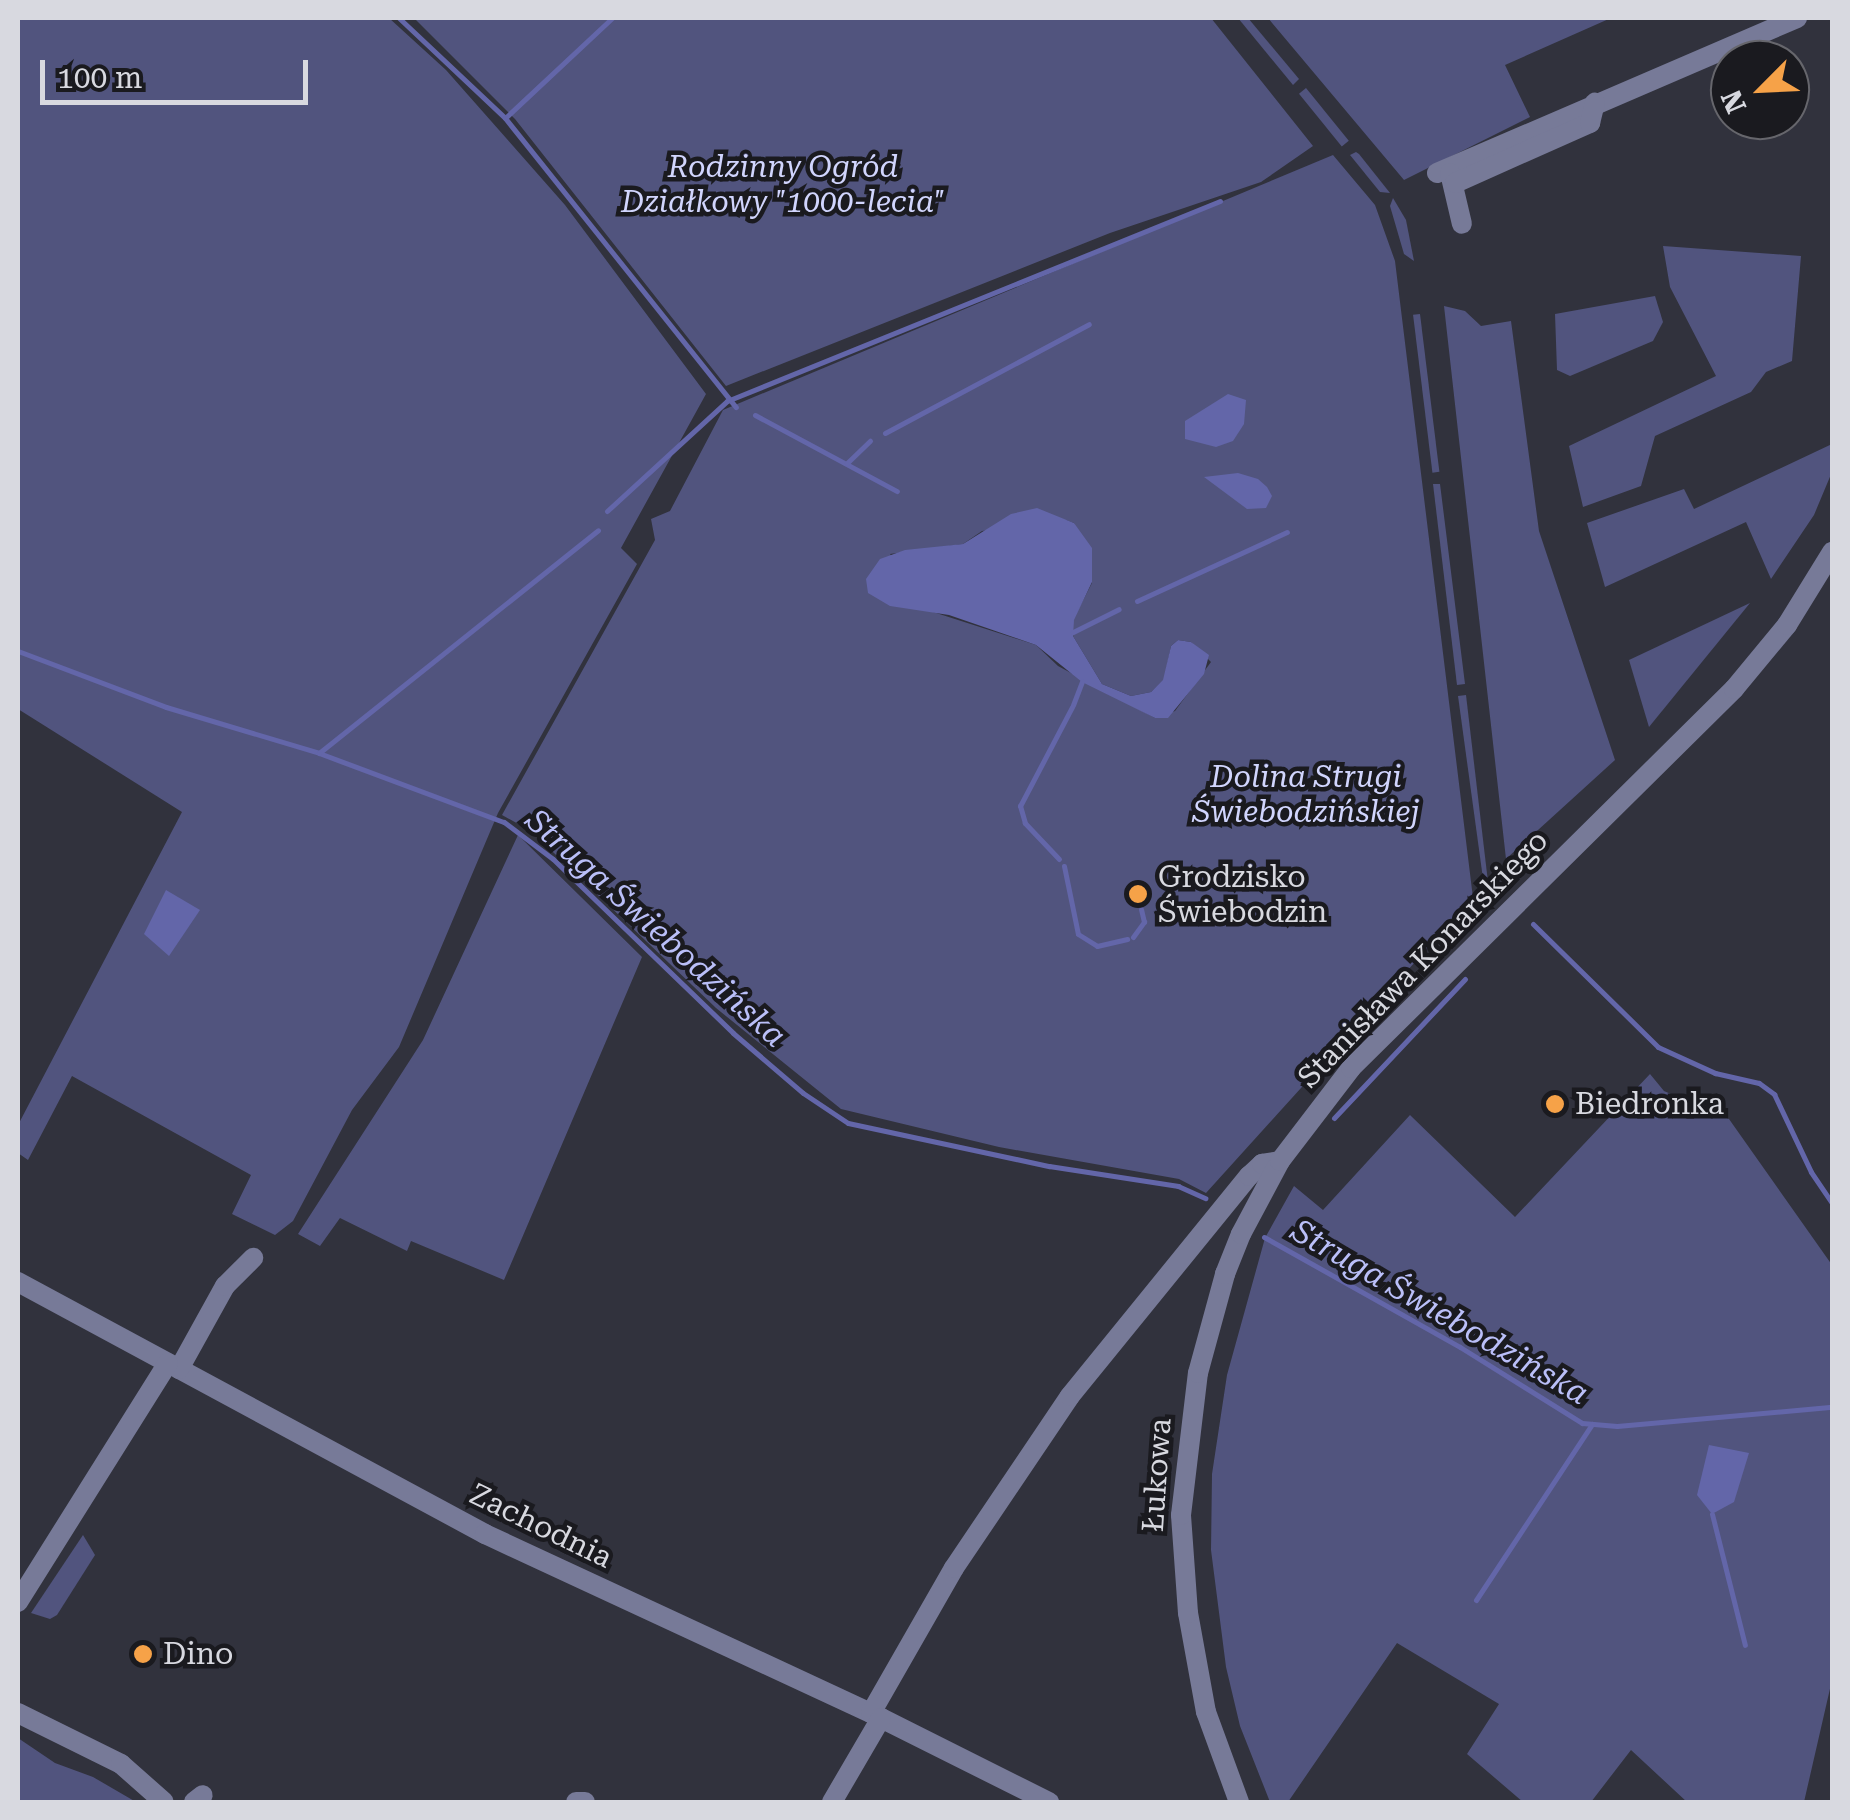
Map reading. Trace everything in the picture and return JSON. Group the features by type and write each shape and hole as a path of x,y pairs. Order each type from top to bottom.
{"street":[{"path":"1462,224 1447,175 1595,103 1797,18"},
{"name":"Stanisława Konarskiego","path":"832,1802 954,1568 1070,1396 1249,1176 1262,1164 1280,1161 1322,1102 1378,1040 1734,689 1791,619 1832,552"},
{"name":"Łukowa","path":"1239,1802 1206,1712 1192,1642 1184,1579 1183,1480 1198,1372 1225,1274 1280,1161"},
{"path":"18,1602 225,1286 252,1258"},
{"name":"Zachodnia","path":"18,1282 528,1556 876,1715 1049,1802"},
{"path":"18,1713 121,1764 164,1802"},
{"path":"576,1802 585,1802"}],"green space":[{"path":"18,18 389,18 446,70 565,205 706,394 621,548 637,564 498,813 399,1047 352,1110 293,1221 275,1235 232,1214 251,1175 72,1076 28,1160 18,1153 18,1125 182,812 18,709"},
{"name":"Rodzinny Ogród Działkowy \"1000-lecia\"","path":"414,18 1211,18 1313,146 1261,182 1110,233 726,386 515,119"},
{"path":"1238,18 1248,18 1299,79 1293,85"},
{"path":"1268,18 1611,18 1505,65 1530,117 1404,180"},
{"path":"1306,88 1349,141 1342,147 1299,94"},
{"path":"1356,152 1390,193 1380,192 1350,155"},
{"name":"Dolina Strugi Świebodzińskiej","path":"1333,155 1375,205 1395,261 1473,898 1206,1193 1179,1179 999,1147 841,1109 716,1008 531,831 502,815 655,540 651,519 670,511 723,410","holes":["1066,520 1074,523 1092,583 1073,620 1073,636 1102,684 1131,696 1151,692 1164,680 1171,646 1178,640 1191,642 1211,662 1175,711 1155,718 1058,666 1036,645 930,611 890,554 963,544 982,531"]},
{"path":"1393,198 1406,220 1414,261 1404,254 1390,206"},
{"path":"1663,246 1801,256 1792,361 1766,372 1751,392 1655,436 1641,486 1583,507 1569,446 1716,376 1670,287"},
{"path":"1655,296 1663,322 1653,341 1570,376 1557,370 1555,314"},
{"path":"1444,306 1465,311 1481,326 1511,321 1539,531 1615,760 1506,859"},
{"path":"1420,314 1439,472 1432,473 1413,315"},
{"path":"1832,444 1832,472 1814,515 1771,579 1746,522 1605,587 1587,523 1684,489 1694,509"},
{"path":"1433,484 1440,484 1465,684 1457,685"},
{"path":"1750,603 1649,727 1629,660"},
{"path":"1466,695 1488,882 1484,886 1458,696"},
{"path":"518,835 642,957 504,1280 411,1241 407,1251 340,1218 320,1246 298,1234 423,1040"},
{"path":"1650,1074 1664,1091 1729,1119 1832,1265 1832,1680 1804,1802 1687,1802 1631,1750 1591,1802 1523,1802 1467,1754 1499,1704 1397,1643 1288,1802 1270,1802 1240,1726 1226,1667 1211,1550 1212,1474 1227,1375 1265,1238 1294,1186 1323,1210 1410,1115 1515,1217"},
{"path":"83,1535 95,1555 57,1615 50,1619 31,1613"},
{"path":"18,1738 55,1763 93,1777 136,1802 18,1802"}],"shaded area":[{"path":"1228,394 1246,400 1244,424 1233,441 1216,447 1185,439 1185,421"},
{"path":"1238,473 1258,479 1267,487 1272,496 1266,508 1247,509 1204,477"},
{"path":"1037,508 1074,523 1092,548 1092,582 1074,620 1073,636 1102,684 1131,696 1151,692 1163,680 1171,646 1178,640 1191,642 1209,655 1204,674 1168,718 1155,718 1082,682 1036,645 949,615 890,606 868,593 866,579 880,559 905,550 963,544 1011,514"},
{"path":"166,890 200,910 169,956 144,934"},
{"path":"1709,1445 1749,1453 1734,1502 1712,1514 1697,1495"}],"waterway":[{"path":"399,18 505,118"},
{"path":"612,18 505,118 736,407"},
{"path":"607,511 727,401 1220,201"},
{"path":"885,433 1089,324"},
{"path":"755,415 897,491"},
{"path":"847,463 870,441"},
{"path":"319,753 598,530"},
{"path":"1137,601 1287,532"},
{"path":"1073,632 1119,609"},
{"name":"Struga Świebodzińska","path":"18,651 166,707 319,753 504,822 553,859 733,1033 803,1093 848,1123 1049,1166 1178,1186 1205,1198"},
{"path":"1073,705 1082,682"},
{"path":"1059,859 1025,823 1020,806 1072,707"},
{"path":"1064,866 1078,934 1097,946 1127,939"},
{"path":"1133,937 1144,922 1141,909"},
{"path":"1533,924 1658,1047 1715,1073 1759,1083 1774,1094 1811,1172 1832,1203"},
{"path":"1334,1118 1465,979"},
{"name":"Struga Świebodzińska","path":"1264,1237 1460,1347 1582,1423 1617,1426 1832,1407"},
{"path":"1476,1600 1592,1424"},
{"path":"1712,1514 1745,1645"}],"place":[{"name":"Grodzisko Świebodzin","path":"1138,894"},
{"name":"Biedronka","path":"1555,1104"},
{"name":"Dino","path":"143,1654"}]}
